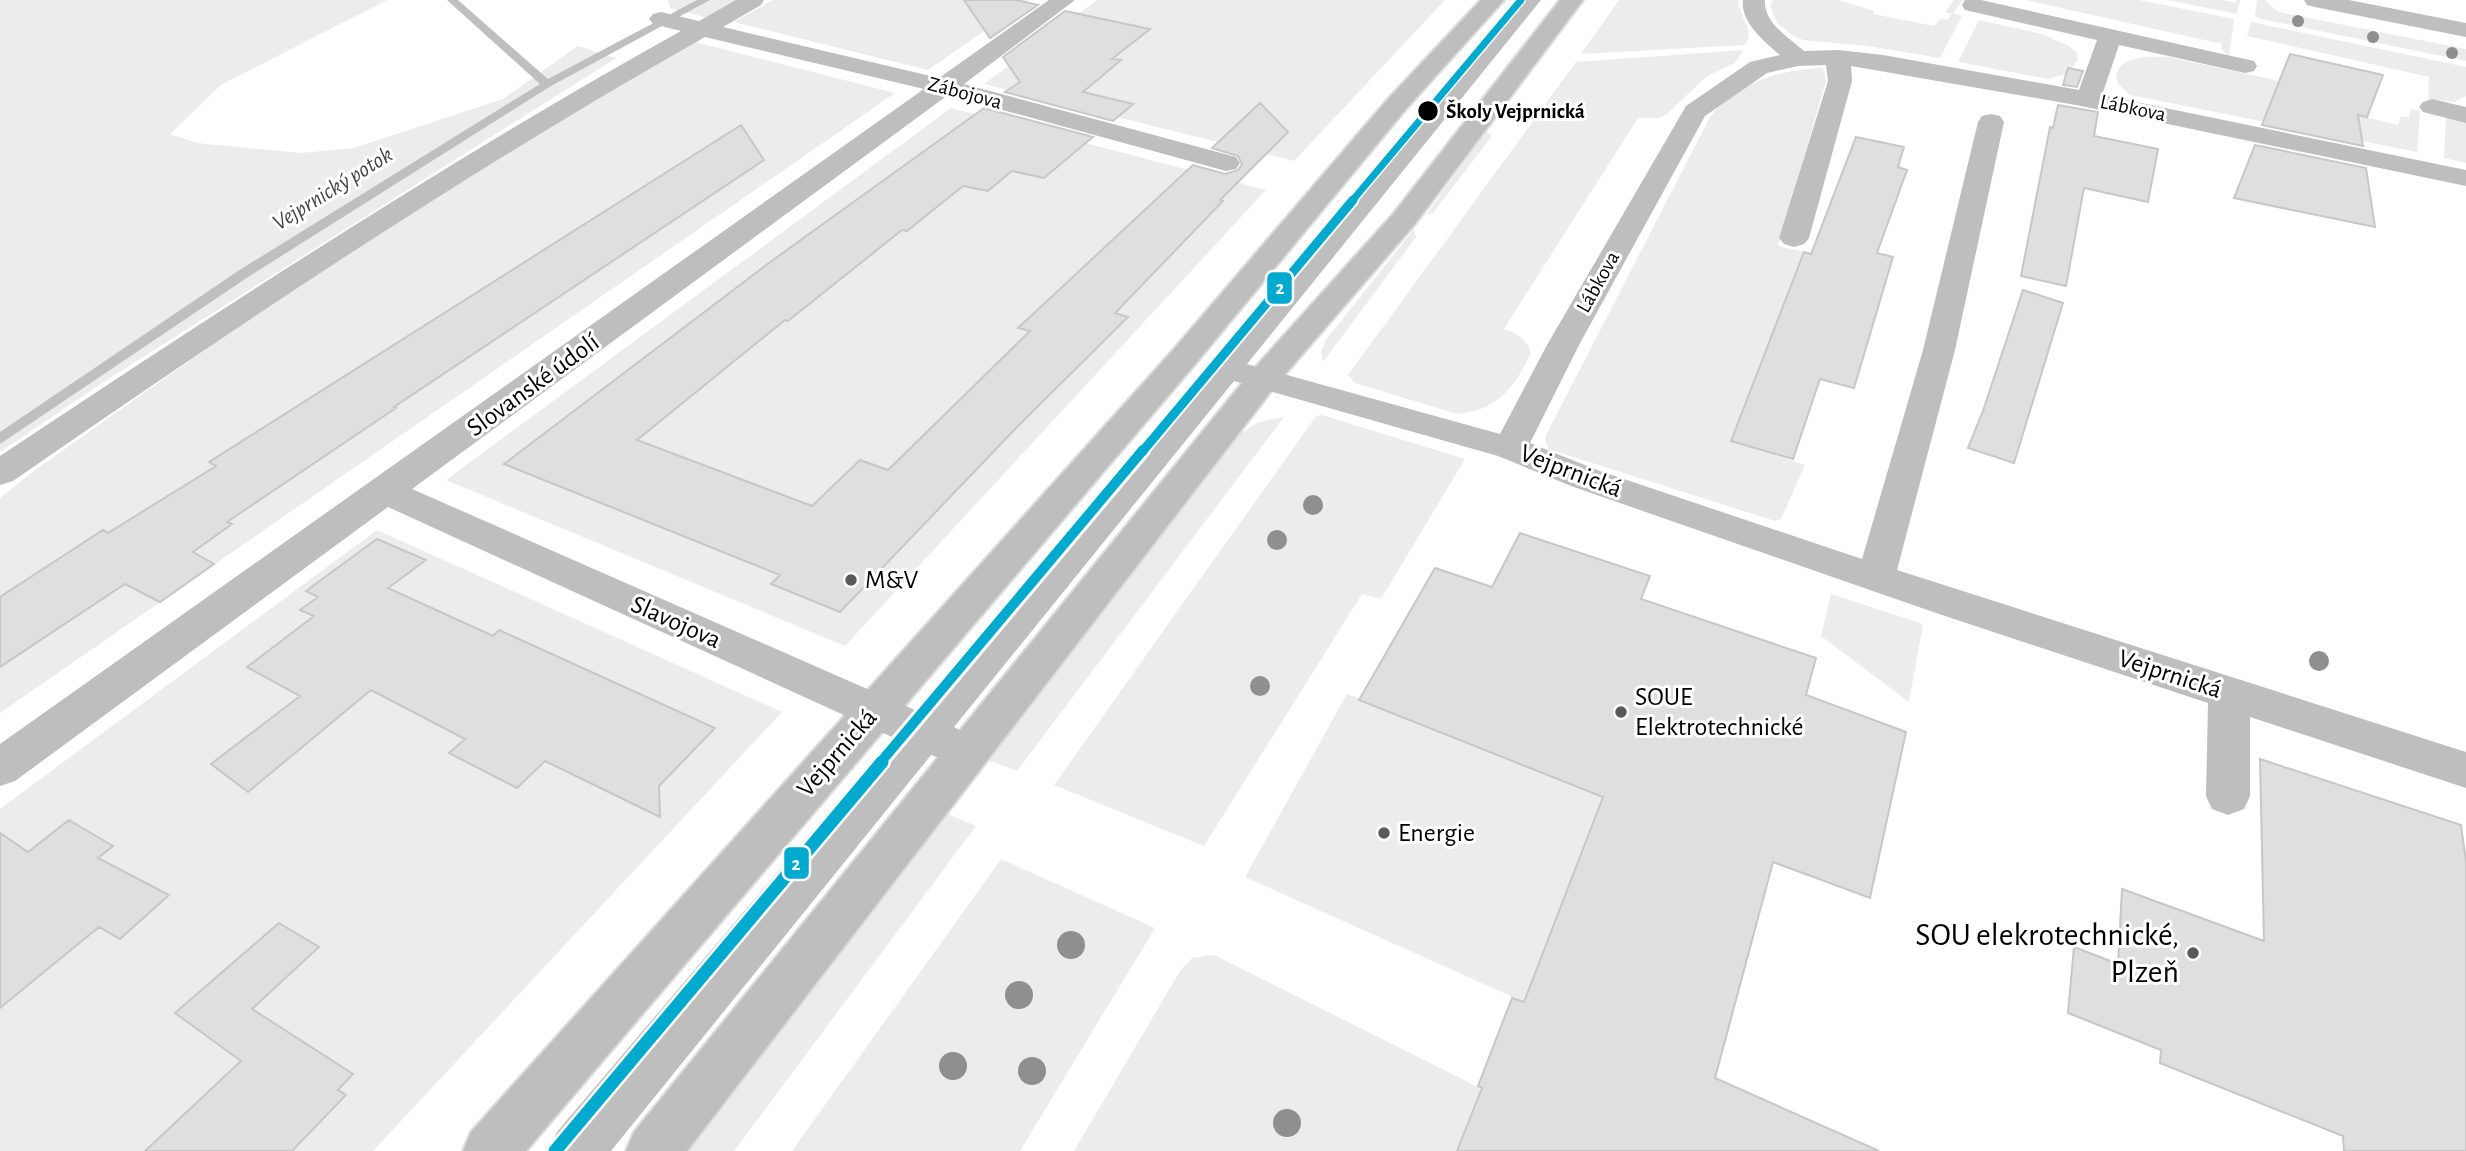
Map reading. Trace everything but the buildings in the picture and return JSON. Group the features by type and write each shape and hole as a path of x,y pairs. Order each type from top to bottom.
{"street":[{"path":"0,473 177,352 442,180 696,27 753,0"},
{"name":"Slovanské údolí","path":"0,768 386,492 1064,0"},
{"name":"Vejprnická","path":"490,1151 1185,356 1397,104 1493,0"},
{"name":"Vejprnická","path":"576,1151 1530,0"},
{"path":"653,1151 1263,379 1405,219 1572,0"},
{"path":"1754,0 1752,9 1767,31 1798,59"},
{"path":"2315,0 2466,30"},
{"path":"1973,5 2245,66"},
{"name":"Zábojova","path":"661,19 942,86 1226,163"},
{"path":"2088,99 2110,36"},
{"path":"1794,238 1840,81 1838,57"},
{"name":"Lábkova","path":"1510,448 1563,345 1695,111 1726,87 1759,67 1798,59 1838,57 1883,62 2088,99 2466,178"},
{"path":"2432,107 2466,114"},
{"path":"1875,576 1939,350 1991,122"},
{"name":"Vejprnická","path":"1185,356 1510,448 1584,478 1953,604 2466,770"},
{"name":"Slavojova","path":"386,492 923,732 966,754"},
{"path":"2228,796 2229,694"}],"shaded area":[{"path":"0,0 387,0 221,85 170,134 197,143 301,153 354,148 503,99 578,46 616,58 102,383 0,452"},
{"path":"668,0 740,0 708,18 670,8"},
{"path":"773,0 1029,0 928,70 734,22"},
{"path":"1097,0 1445,0 1294,161 984,84"},
{"path":"1619,0 1738,0 1749,35 1744,45 1581,54"},
{"path":"1773,0 1838,0 1874,11 1873,14 1934,26 1940,19 1947,20 1952,14 1945,12 1954,0 1963,0 1953,13 1962,16 1940,58 1867,46 1803,40 1777,23 1770,6"},
{"path":"2025,0 2139,0 2234,19 2229,56 2221,49 2222,44"},
{"path":"2167,0 2221,0 2237,3 2235,0 2240,0 2237,14"},
{"path":"2257,0 2264,0 2279,12 2466,49 2466,61 2261,19 2255,16"},
{"path":"1979,20 2042,34 2069,46 2077,53 2078,60 2067,74 2048,79 1958,62"},
{"path":"2251,22 2466,67 2466,96 2455,102 2428,99 2429,77 2247,36"},
{"path":"695,42 895,93 0,713 0,498 31,473 329,262 566,117"},
{"path":"1744,50 1735,63 1707,76 1666,115 1659,118 1638,118 1504,329 1524,340 1531,353 1518,377 1503,395 1483,408 1457,414 1355,383 1348,375 1576,62"},
{"path":"2168,57 2279,81 2349,113 2398,125 2401,116 2409,118 2411,109 2420,111 2417,152 2130,95 2118,84 2116,76 2119,69 2130,60"},
{"path":"1823,68 1826,81 1778,246 1804,252 1731,440 1805,465 1781,519 1775,521 1548,449 1545,437 1710,117 1733,94 1747,86 1791,71"},
{"path":"951,108 1266,190 845,646 446,480"},
{"path":"2446,117 2466,122 2466,163 2444,158"},
{"path":"1486,131 1492,136 1433,213 1426,215"},
{"path":"1414,229 1416,237 1323,362 1321,352 1326,340"},
{"path":"1322,415 1465,459 1381,599 1362,594 1204,846 1054,785 1316,416"},
{"path":"1284,417 1017,771 988,760 1241,433 1259,422"},
{"path":"377,530 782,712 373,1151 0,1151 0,809"},
{"path":"1831,594 1923,624 1909,702 1821,636"},
{"path":"1347,694 1537,768 1536,771 1604,794 1524,1002 1245,877"},
{"path":"948,814 976,826 734,1151 689,1151"},
{"path":"1001,859 1155,928 1020,1151 792,1151"},
{"path":"1214,955 1488,1092 1457,1151 1074,1151 1180,971 1192,958"}],"waterway":[{"path":"452,0 547,84"},
{"name":"Vejprnický potok","path":"547,84 705,0"},
{"name":"Vejprnický potok","path":"0,439 243,274 547,84"}],"transit line":[{"name":"2","path":"555,1151 1521,0"}],"place":[{"name":"Školy Vejprnická","path":"1428,111"},
{"name":"M&V","path":"851,580"},
{"name":"SOUE Elektrotechnické","path":"1621,712"},
{"name":"Energie","path":"1384,833"},
{"name":"SOU elekrotechnické, Plzeň","path":"2193,953"}]}
